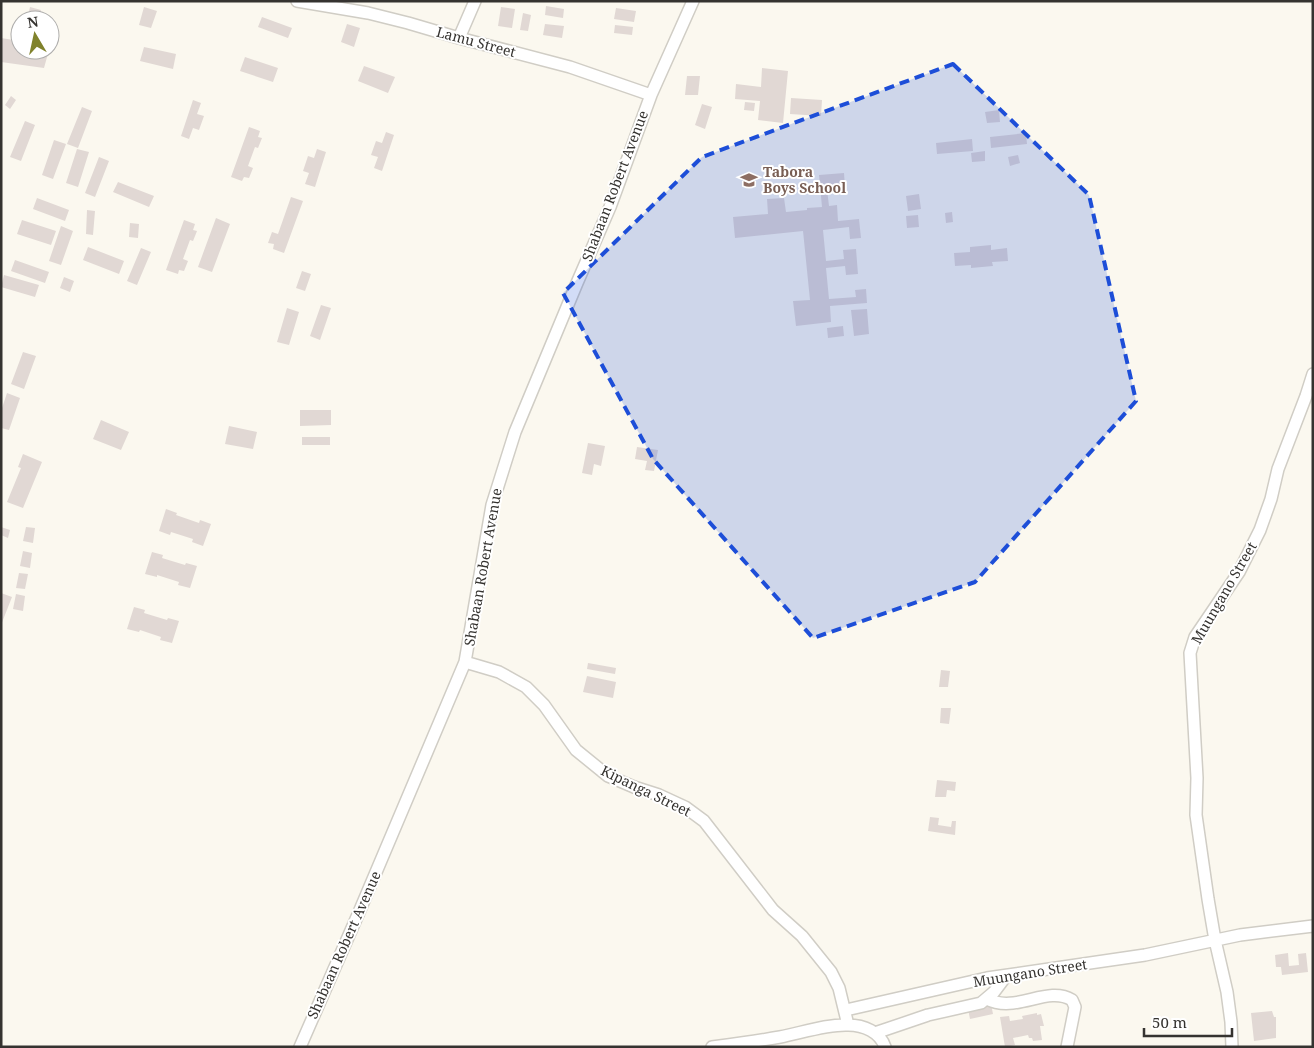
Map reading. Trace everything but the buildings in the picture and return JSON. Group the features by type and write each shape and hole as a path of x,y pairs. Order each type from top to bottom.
{"street":[{"name":"Lamu Street","path":"297,1 337,4 570,67 651,96"},
{"path":"459,38 476,1"},
{"name":"Shabaan Robert Avenue","path":"300,1047 465,662 496,487 518,424 610,207 651,96 693,1"},
{"name":"Muungano Street","path":"1215,940 1196,815 1197,778 1190,653 1195,637 1239,572 1260,530 1271,499 1278,469 1313,374"},
{"name":"Kipanga Street","path":"465,662 499,672 526,687 544,704 576,750 608,776 685,807 704,821 772,910 802,936 831,972 839,988 846,1010 848,1025"},
{"name":"Muungano Street","path":"846,1010 966,983 1051,968 1099,963 1271,930 1313,926"},
{"path":"1215,940 1227,992 1232,1047"},
{"path":"875,1033 928,1015 974,1006 987,999 1006,976"},
{"path":"987,999 1001,1004 1060,995 1072,1000 1076,1007 1067,1047"},
{"path":"712,1047 778,1038 848,1025 862,1027 875,1033 883,1040 885,1047"}],"highlighted area":[{"path":"953,64 1089,195 1136,401 975,582 813,638 653,459 563,293 702,157"}],"place":[{"name":"Tabora Boys School","path":"749,180"}]}
